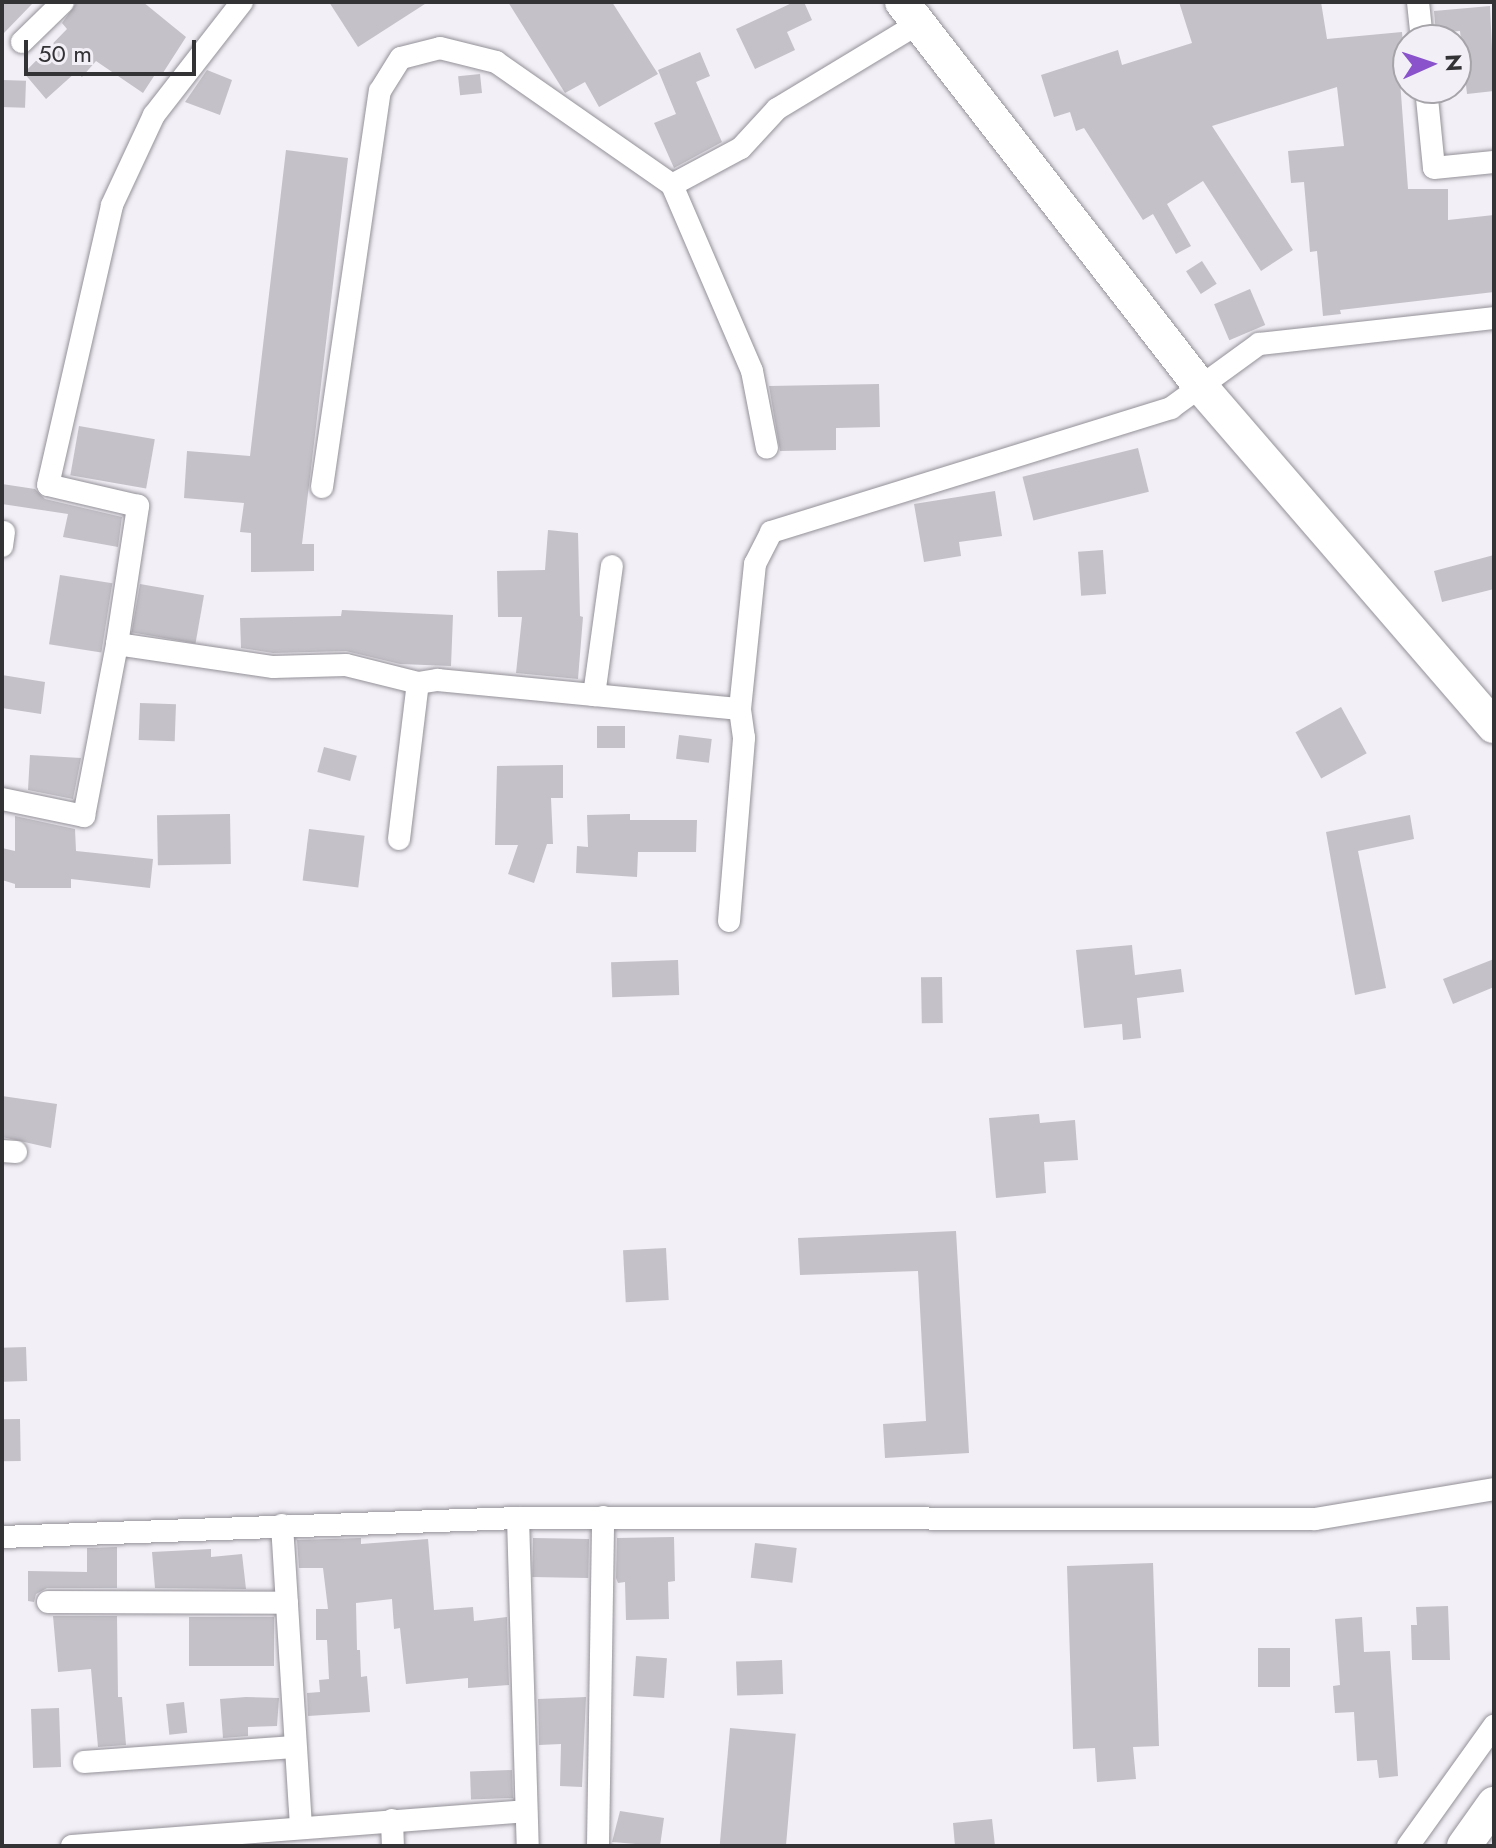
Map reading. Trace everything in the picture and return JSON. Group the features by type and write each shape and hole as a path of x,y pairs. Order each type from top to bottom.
{"main road":[{"path":"910,12 1201,387 1494,726"},
{"path":"1464,1846 1494,1804"}],"street":[{"path":"22,42 63,2"},
{"path":"2,799 84,816 117,644 138,506 48,485 112,205 154,115 242,2"},
{"path":"1418,2 1420,24"},
{"path":"672,185 741,148 777,109 910,12"},
{"path":"322,487 380,91 401,58 440,48 496,62 672,185 752,371 767,448"},
{"path":"1428,104 1434,168 1494,162"},
{"path":"729,921 744,738 740,709 755,564 771,532 1171,408 1259,344 1494,318"},
{"path":"594,695 612,566"},
{"path":"117,644 273,667 346,665 418,683 438,680 740,709"},
{"path":"399,839 418,683"},
{"path":"2,1537 518,1518 1315,1519 1494,1489"},
{"path":"598,1846 603,1517"},
{"path":"518,1518 528,1846"},
{"path":"282,1525 293,1747 301,1827"},
{"path":"48,1602 287,1603"},
{"path":"1408,1846 1494,1726"},
{"path":"84,1762 293,1747"},
{"path":"63,1846 239,1839 301,1827 525,1811"},
{"path":"392,1820 393,1846"}],"building":[{"path":"2,2 34,2 2,35"},
{"path":"77,2 143,2 186,37 161,76 156,73 143,93 96,61 82,77 76,72 46,99 24,73 67,29 62,23"},
{"path":"329,2 428,2 358,47"},
{"path":"508,2 612,2 658,74 599,107 585,82 565,93"},
{"path":"794,2 804,2 812,20 787,32 795,50 755,69 736,29"},
{"path":"1179,2 1321,2 1327,39 1392,33 1392,104 1402,104 1408,189 1448,189 1448,220 1494,215 1494,292 1340,310 1341,314 1323,316 1317,251 1310,252 1304,182 1291,183 1288,151 1344,146 1337,87 1212,126 1293,250 1261,271 1203,181 1167,204 1191,246 1176,254 1153,214 1143,220 1084,128 1076,131 1070,112 1054,117 1041,75 1118,50 1122,65 1192,43"},
{"path":"1490,6 1494,91 1472,93 1472,24 1435,24 1434,11"},
{"path":"700,52 710,76 696,82 722,142 674,168 654,123 676,114 658,70"},
{"path":"207,70 232,80 220,115 185,102"},
{"path":"480,74 482,93 460,95 458,76"},
{"path":"2,80 26,81 25,108 2,107"},
{"path":"286,150 348,158 302,544 314,544 314,571 251,572 251,533 240,532 244,503 184,498 187,451 250,456"},
{"path":"1202,261 1217,284 1201,294 1186,271"},
{"path":"1250,289 1265,325 1229,340 1214,304"},
{"path":"879,384 880,427 836,428 836,450 780,451 769,386"},
{"path":"79,426 155,439 146,489 70,475"},
{"path":"1138,448 1149,492 1033,520 1023,477"},
{"path":"2,484 35,489 45,499 122,517 118,547 63,537 68,514 2,504"},
{"path":"995,491 1002,536 959,542 961,556 924,562 914,504"},
{"path":"548,530 578,533 580,616 583,617 578,679 516,673 522,617 498,617 497,571 545,570"},
{"path":"1103,550 1106,594 1081,596 1078,552"},
{"path":"1494,555 1494,589 1442,602 1434,571"},
{"path":"60,575 112,583 101,652 49,644"},
{"path":"140,584 204,595 196,644 131,632"},
{"path":"342,610 453,615 451,666 400,664 346,651 273,653 241,648 240,618 341,616"},
{"path":"2,675 45,682 41,714 2,708"},
{"path":"140,703 176,704 175,741 139,740"},
{"path":"1341,707 1367,753 1321,779 1296,732"},
{"path":"597,726 625,726 625,748 597,748"},
{"path":"679,735 712,739 709,763 676,759"},
{"path":"324,747 357,756 350,781 317,772"},
{"path":"30,755 81,758 73,799 28,790"},
{"path":"563,765 563,798 551,798 553,844 547,844 534,883 508,874 518,845 495,845 497,766"},
{"path":"230,814 231,864 158,865 157,815"},
{"path":"630,814 630,820 697,820 696,852 638,852 637,877 576,873 577,846 588,847 587,815"},
{"path":"1410,815 1414,839 1358,851 1386,988 1355,995 1326,832"},
{"path":"15,816 75,829 76,851 153,859 150,888 71,879 71,888 15,888 15,884 2,880 2,848 15,851"},
{"path":"309,829 365,836 358,887 303,881"},
{"path":"1132,945 1135,975 1181,969 1184,992 1137,998 1141,1038 1123,1040 1122,1024 1084,1028 1076,950"},
{"path":"1494,959 1494,987 1453,1004 1443,979"},
{"path":"678,960 679,995 612,997 611,962"},
{"path":"921,977 942,977 943,1023 922,1023"},
{"path":"2,1096 57,1104 51,1148 2,1137"},
{"path":"1039,1114 1040,1123 1075,1120 1078,1160 1044,1162 1046,1193 996,1198 989,1118"},
{"path":"956,1231 969,1453 885,1458 883,1424 926,1421 918,1271 800,1275 798,1238"},
{"path":"666,1248 669,1300 626,1302 623,1250"},
{"path":"26,1347 27,1381 3,1382 2,1348"},
{"path":"2,1419 20,1419 21,1461 3,1461"},
{"path":"674,1537 675,1581 668,1582 669,1619 626,1620 625,1582 618,1583 616,1578 617,1538"},
{"path":"361,1538 361,1544 428,1539 434,1610 473,1607 474,1621 507,1617 509,1685 468,1688 468,1678 406,1684 400,1628 394,1629 392,1599 356,1603 357,1650 360,1650 361,1677 367,1676 370,1712 308,1716 307,1693 320,1692 319,1680 329,1679 327,1640 316,1640 316,1609 328,1609 323,1568 299,1568 297,1540"},
{"path":"533,1538 589,1539 588,1578 532,1577"},
{"path":"755,1543 797,1548 792,1583 751,1578"},
{"path":"117,1547 117,1588 47,1588 36,1594 34,1602 28,1601 28,1571 87,1572 87,1548"},
{"path":"211,1549 211,1557 242,1554 246,1589 155,1588 152,1552"},
{"path":"1153,1563 1159,1746 1133,1747 1136,1779 1097,1782 1095,1748 1073,1749 1067,1566"},
{"path":"1448,1606 1450,1660 1412,1660 1411,1625 1417,1625 1416,1607"},
{"path":"53,1616 117,1616 118,1697 122,1697 126,1745 98,1747 91,1669 58,1672"},
{"path":"189,1617 274,1617 274,1666 189,1666"},
{"path":"1362,1617 1364,1652 1390,1651 1398,1776 1379,1778 1377,1760 1357,1761 1354,1712 1335,1713 1333,1686 1340,1685 1335,1619"},
{"path":"1258,1648 1290,1648 1290,1687 1258,1687"},
{"path":"636,1656 667,1658 664,1698 633,1696"},
{"path":"782,1660 783,1694 737,1696 736,1662"},
{"path":"586,1697 582,1787 560,1786 561,1744 539,1745 538,1699"},
{"path":"279,1698 277,1726 248,1727 248,1736 223,1738 220,1699"},
{"path":"184,1702 187,1733 169,1735 166,1704"},
{"path":"59,1708 61,1767 33,1768 31,1709"},
{"path":"730,1728 796,1734 786,1846 720,1846"},
{"path":"512,1770 513,1798 471,1799 470,1771"},
{"path":"620,1811 664,1818 660,1846 612,1842"},
{"path":"992,1819 995,1846 955,1846 953,1823"}]}
